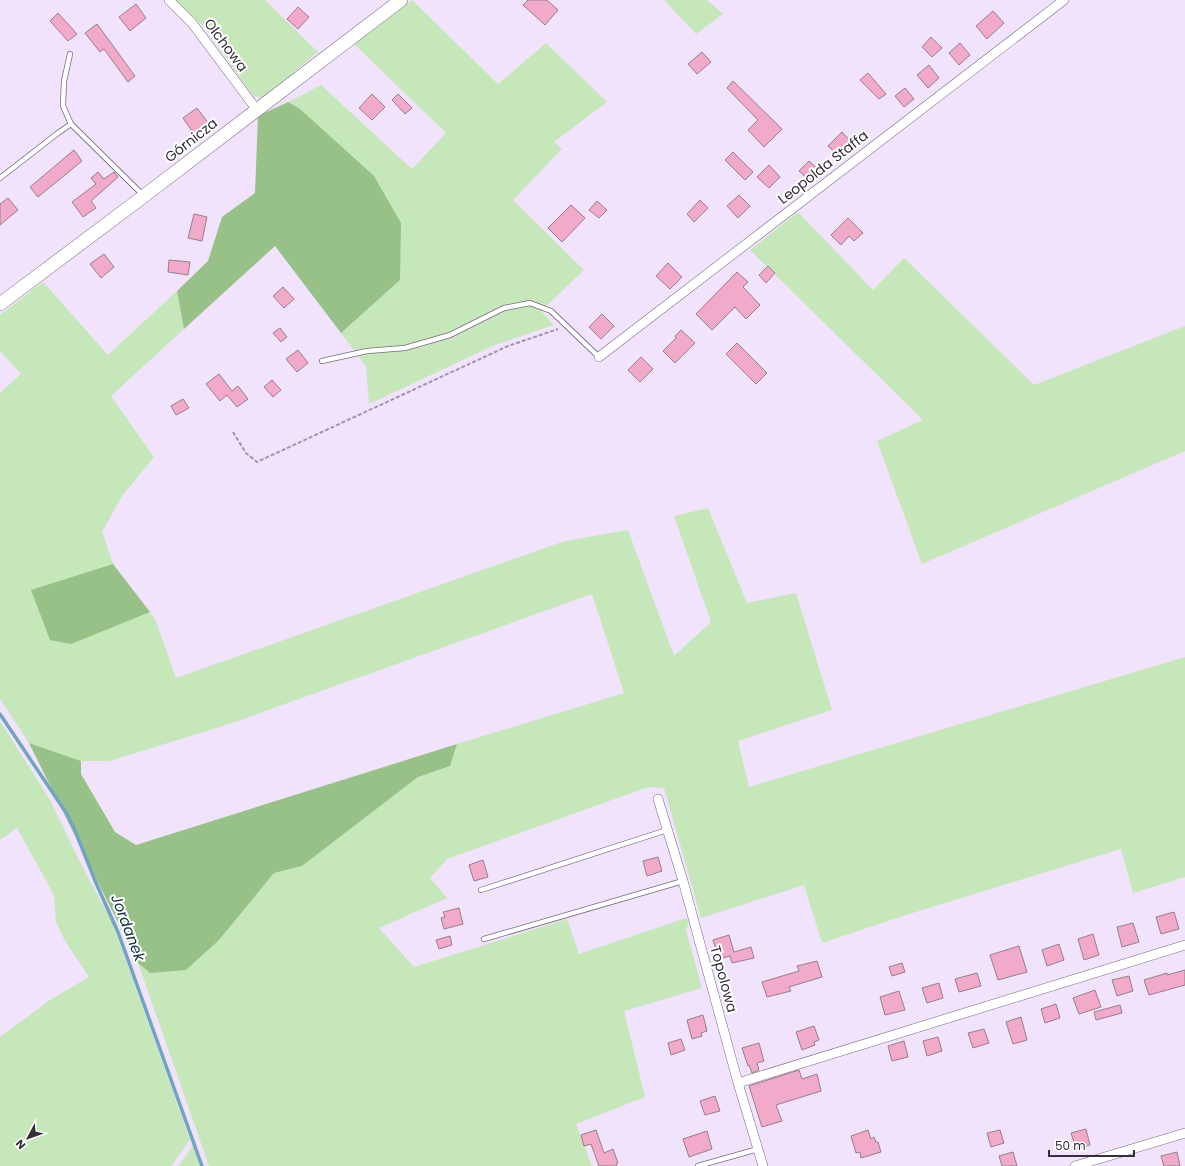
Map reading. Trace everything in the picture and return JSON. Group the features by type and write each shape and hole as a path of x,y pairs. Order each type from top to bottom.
{"street":[{"name":"Olchowa","path":"169,0 192,23 257,110"},
{"name":"Górnicza","path":"0,304 401,0"},
{"name":"Leopolda Staffa","path":"599,357 1064,0"},
{"name":"Topolowa","path":"658,799 683,882 738,1083 763,1166"},
{"path":"738,1083 1185,945"},
{"path":"1075,1166 1185,1133"}],"lane":[{"path":"70,54 64,81 63,106 71,124 144,196"},
{"path":"0,178 71,124"},
{"path":"322,361 367,351 405,348 450,335 504,308 530,303 551,311 599,357"},
{"path":"481,890 667,830"},
{"path":"484,939 683,882"},
{"path":"698,1166 758,1149"}],"path":[{"path":"233,432 246,453 257,462 508,346 567,327"}],"green space":[{"path":"176,0 265,0 318,52 263,98 254,96 205,28"},
{"path":"412,0 498,84 546,43 607,102 554,142 562,149 513,200 584,270 541,311 554,325 495,345 369,404 366,366 341,333 400,280 300,109 288,102 321,85 412,169 446,133 354,44"},
{"path":"664,0 707,0 723,14 696,34"},
{"path":"288,102 300,109 374,176 401,223 400,280 341,333 275,246 184,329 177,291 208,261 222,217 255,193 258,116"},
{"path":"798,212 873,290 904,258 1034,385 1185,326 1185,451 922,564 877,441 923,420 750,250"},
{"path":"43,282 108,355 177,291 184,329 111,396 154,457 122,496 102,532 115,569 155,619 176,678 565,541 628,530 674,656 711,622 674,516 708,508 747,603 796,593 832,710 738,741 749,787 1185,657 1185,877 1133,893 1121,849 906,915 822,943 804,885 701,918 664,788 648,787 447,859 430,878 447,898 379,928 414,967 567,919 579,954 686,918 689,922 686,930 702,988 624,1011 645,1097 576,1124 592,1166 209,1166 138,963 150,973 219,940 274,873 302,866 418,777 450,766 457,744 624,693 592,594 232,723 110,761 81,761 29,743 0,699 0,393 21,374 0,351 0,315"},
{"path":"113,564 150,612 71,644 50,640 31,590"},
{"path":"0,721 50,800 82,866 113,924 190,1140 171,1166 0,1166 0,1037 50,1000 89,977 65,941 56,922 54,895 17,828 0,840"},
{"path":"29,743 81,761 81,774 115,832 136,845 457,744 450,766 418,777 302,866 274,873 219,940 186,970 150,973 138,963"},
{"path":"194,1144 200,1166 178,1166"}],"building":[{"path":"528,0 547,0 558,10 545,25 523,5"},
{"path":"136,4 146,18 130,31 119,17"},
{"path":"298,7 309,17 298,29 287,19"},
{"path":"993,11 1004,23 987,39 976,26"},
{"path":"58,13 77,34 68,41 50,21"},
{"path":"97,24 135,76 128,82 104,49 100,52 85,33"},
{"path":"931,37 942,48 932,57 922,47"},
{"path":"960,43 970,55 959,65 949,53"},
{"path":"702,52 711,62 697,74 688,64"},
{"path":"929,65 939,78 928,88 917,75"},
{"path":"868,73 886,94 879,99 860,80"},
{"path":"733,81 782,129 764,147 748,130 758,120 727,88"},
{"path":"905,88 914,99 904,107 895,96"},
{"path":"372,94 385,107 372,120 359,108"},
{"path":"398,94 412,108 405,114 392,100"},
{"path":"197,108 209,124 194,134 183,118"},
{"path":"842,132 853,144 840,157 828,146"},
{"path":"74,150 82,161 38,197 30,187"},
{"path":"733,152 753,172 745,180 725,160"},
{"path":"809,161 821,172 811,182 799,171"},
{"path":"769,165 780,177 769,188 757,177"},
{"path":"98,172 104,179 114,172 118,177 91,201 96,208 83,217 72,202 96,184 91,178"},
{"path":"739,195 750,206 738,218 727,206"},
{"path":"8,198 18,210 0,225 0,204"},
{"path":"700,200 708,208 694,222 687,214"},
{"path":"597,201 607,210 599,218 589,210"},
{"path":"571,205 585,218 562,242 548,228"},
{"path":"194,214 207,217 202,241 188,238"},
{"path":"848,218 863,233 854,241 849,236 841,245 831,235"},
{"path":"104,254 114,267 101,278 90,264"},
{"path":"169,260 190,262 188,275 168,272"},
{"path":"668,263 682,277 670,289 656,276"},
{"path":"768,266 775,273 766,283 759,275"},
{"path":"737,272 748,282 743,287 760,305 746,319 735,307 712,330 696,314"},
{"path":"283,287 294,299 284,308 273,296"},
{"path":"602,314 614,326 601,339 589,327"},
{"path":"280,328 287,337 281,342 273,333"},
{"path":"681,330 695,343 675,363 663,351 676,338 675,336"},
{"path":"737,343 767,373 756,384 726,354"},
{"path":"298,350 308,363 297,372 286,359"},
{"path":"641,357 653,369 640,382 628,370"},
{"path":"219,374 232,391 238,386 248,399 237,407 227,395 220,401 206,384"},
{"path":"272,380 281,390 273,397 264,387"},
{"path":"183,399 189,408 176,415 171,406"},
{"path":"658,857 662,871 647,876 643,861"},
{"path":"483,860 488,877 474,881 469,865"},
{"path":"459,908 463,924 444,929 441,918 445,917 443,912"},
{"path":"1174,912 1179,929 1161,934 1156,917"},
{"path":"1133,923 1139,942 1122,947 1117,927"},
{"path":"1093,934 1099,955 1084,960 1078,939"},
{"path":"729,935 734,952 751,947 754,958 732,963 730,956 719,959 713,940"},
{"path":"450,936 452,945 439,949 436,940"},
{"path":"1059,944 1064,960 1047,966 1042,950"},
{"path":"1019,946 1027,972 998,980 990,955"},
{"path":"817,961 822,977 789,987 791,991 767,997 762,982 799,971 797,966"},
{"path":"902,963 905,972 892,976 889,967"},
{"path":"1185,970 1185,985 1149,995 1144,980 1167,973 1167,975"},
{"path":"977,973 981,986 959,992 955,979"},
{"path":"1129,976 1133,991 1117,996 1112,980"},
{"path":"939,983 943,998 927,1003 922,988"},
{"path":"1095,990 1101,1007 1079,1014 1073,998"},
{"path":"899,991 905,1010 885,1015 880,997"},
{"path":"1056,1004 1060,1018 1045,1023 1041,1009"},
{"path":"1120,1005 1122,1013 1096,1020 1094,1012"},
{"path":"703,1015 707,1031 701,1033 702,1036 692,1039 687,1020"},
{"path":"1021,1017 1027,1040 1013,1044 1006,1022"},
{"path":"814,1026 819,1040 814,1042 815,1045 802,1050 796,1032"},
{"path":"984,1029 989,1043 973,1048 968,1033"},
{"path":"938,1037 942,1051 927,1056 923,1041"},
{"path":"681,1039 685,1050 671,1055 668,1043"},
{"path":"904,1041 908,1057 892,1061 888,1046"},
{"path":"759,1043 764,1061 757,1063 759,1070 752,1073 742,1048"},
{"path":"799,1070 802,1079 817,1074 821,1091 776,1105 782,1121 762,1127 749,1086"},
{"path":"715,1096 720,1111 705,1115 700,1101"},
{"path":"1086,1129 1090,1145 1076,1149 1071,1133"},
{"path":"596,1130 604,1153 613,1149 618,1163 616,1164 617,1166 599,1166 591,1144 584,1146 581,1135"},
{"path":"868,1130 871,1139 874,1137 876,1142 878,1142 881,1152 861,1158 860,1152 856,1153 851,1136"},
{"path":"1000,1130 1004,1143 991,1147 987,1133"},
{"path":"707,1131 712,1149 689,1157 683,1139"},
{"path":"1013,1152 1017,1166 1002,1166 999,1156"},
{"path":"1177,1152 1180,1166 1164,1166 1161,1156"}],"waterway":[{"name":"Jordanek","path":"0,714 67,814 74,828 118,932 202,1166"}]}
